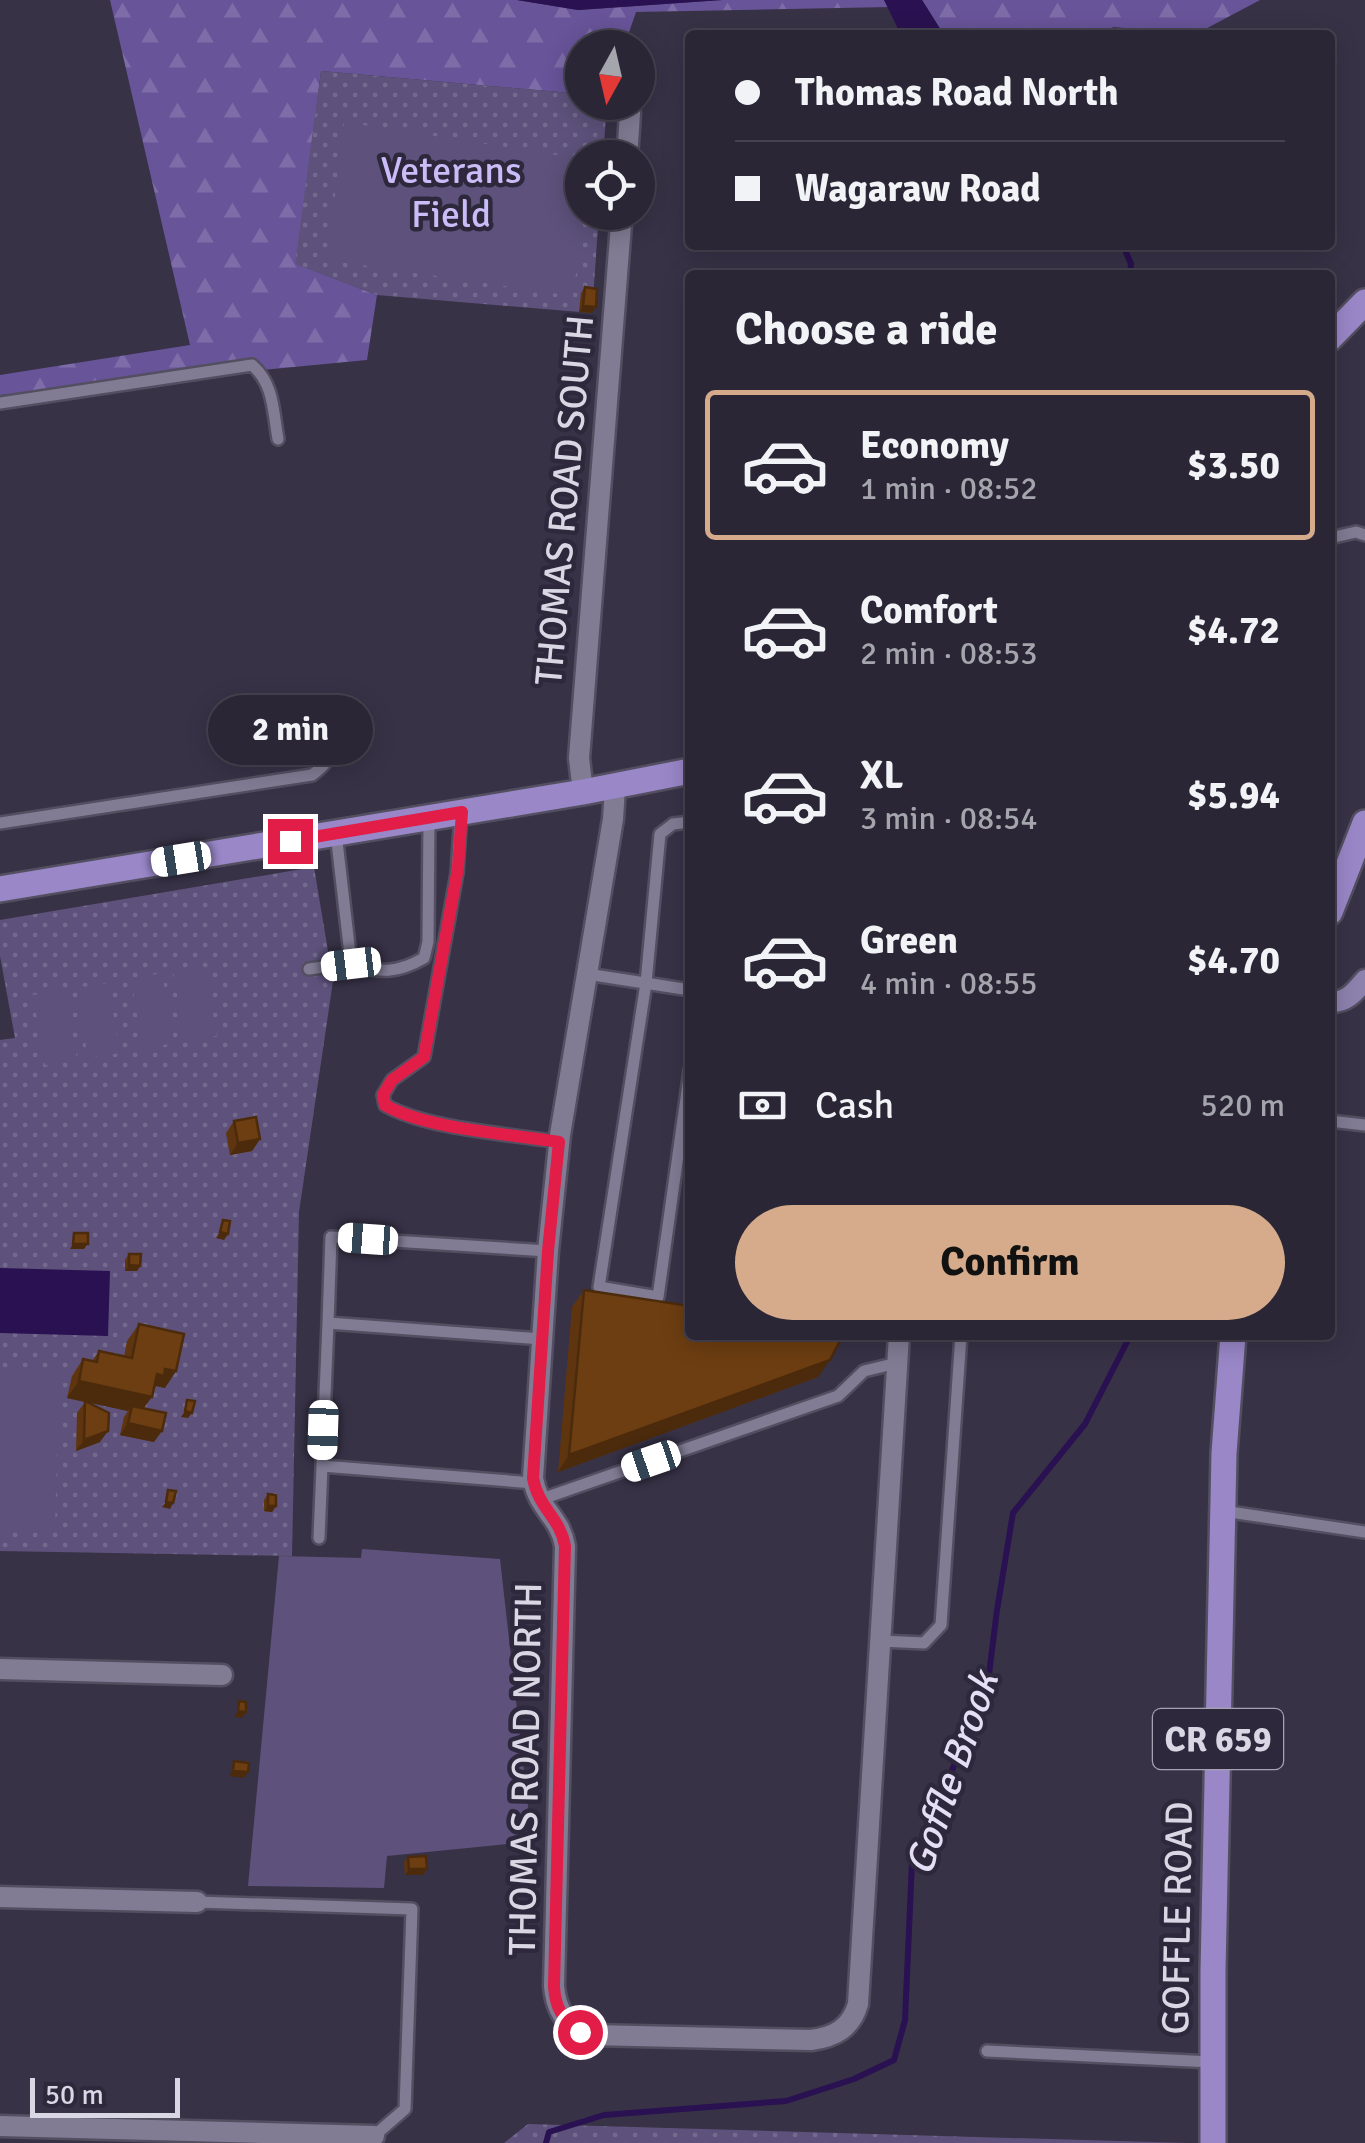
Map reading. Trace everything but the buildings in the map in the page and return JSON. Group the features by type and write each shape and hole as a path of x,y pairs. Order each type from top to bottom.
{"main road":[{"path":"1335,333 1365,302"},
{"path":"0,889 685,773"},
{"path":"1335,899 1365,823"},
{"name":"GOFFLE ROAD","path":"1213,2143 1223,1511 1233,1340"}],"street":[{"name":"THOMAS ROAD SOUTH","path":"583,792 579,758 621,230"},
{"path":"537,1491 542,1340 559,1142 614,787"},
{"path":"1335,1002 1346,1000 1365,980"},
{"name":"THOMAS ROAD NORTH","path":"537,1491 563,1532 565,1546 554,1986 561,2015 580,2032 592,2035 811,2040 833,2036 854,2017 858,2004 899,1340"},
{"path":"0,1669 222,1674"},
{"path":"0,1897 197,1902"},
{"path":"0,2126 374,2136"}],"lane":[{"path":"0,403 252,365 268,385 278,439"},
{"path":"1335,537 1356,532 1365,536"},
{"path":"0,823 312,775 324,766 329,756 327,746"},
{"path":"462,812 458,868 424,1057 392,1080 383,1095 385,1105 432,1122 559,1142"},
{"path":"308,969 351,964 373,972 407,968 424,958 428,942 429,818"},
{"path":"685,823 673,824 660,834 646,984 599,1287 658,1298 685,1106"},
{"path":"336,833 351,964"},
{"path":"587,974 685,989"},
{"path":"1335,1122 1365,1126"},
{"path":"318,1538 332,1236 548,1251"},
{"path":"328,1323 542,1340"},
{"path":"880,1641 924,1644 941,1625 961,1340"},
{"path":"322,1466 537,1491 838,1396 864,1371 898,1363"},
{"path":"1223,1511 1365,1532"},
{"path":"197,1902 412,1909 405,2109 374,2136"},
{"path":"987,2051 1212,2062"}],"green space":[{"path":"110,0 517,0 578,10 722,0 884,0 889,7 636,12 630,30 565,30 565,93 321,71 296,264 377,295 367,360 0,395 0,375 190,345"},
{"path":"922,0 1260,0 1204,30 941,30"},
{"name":"Veterans Field","path":"321,71 565,93 565,120 606,120 604,140 565,140 565,230 598,230 592,313 377,295 295,264"},
{"path":"344,122 565,156 565,230 582,230 573,296 327,260"},
{"path":"314,867 333,981 299,1212 292,1556 0,1551 0,1040 15,1038 0,956 0,920"},
{"path":"204,966 217,1036 185,1041 173,971"},
{"path":"162,973 174,1043 143,1049 131,979"},
{"path":"108,983 120,1053 88,1058 76,988"},
{"path":"65,989 77,1059 45,1065 33,995"},
{"path":"0,1367 59,1368 55,1529 0,1527"},
{"path":"362,1549 500,1559 528,1807 525,1830 508,1844 387,1856 384,1888 248,1886 279,1556 361,1558"},
{"path":"528,2124 1187,2143 504,2143"}],"shaded area":[{"path":"517,0 722,0 578,10"},
{"path":"884,0 922,0 941,30 899,30"},
{"path":"0,1268 110,1271 108,1336 0,1333"}],"waterway":[{"name":"Goffle Brook","path":"1125,250 1130,270"},
{"name":"Goffle Brook","path":"546,2143 549,2132 604,2115 786,2101 854,2079 894,2060 905,2020 912,1862 987,1690 1013,1513 1085,1424 1127,1340"}],"route":[{"path":"290,841 462,812 458,868 424,1057 392,1080 383,1095 385,1105 432,1122 559,1142 533,1478 543,1508 563,1532 565,1546 554,1986 561,2015 580,2032"}]}
